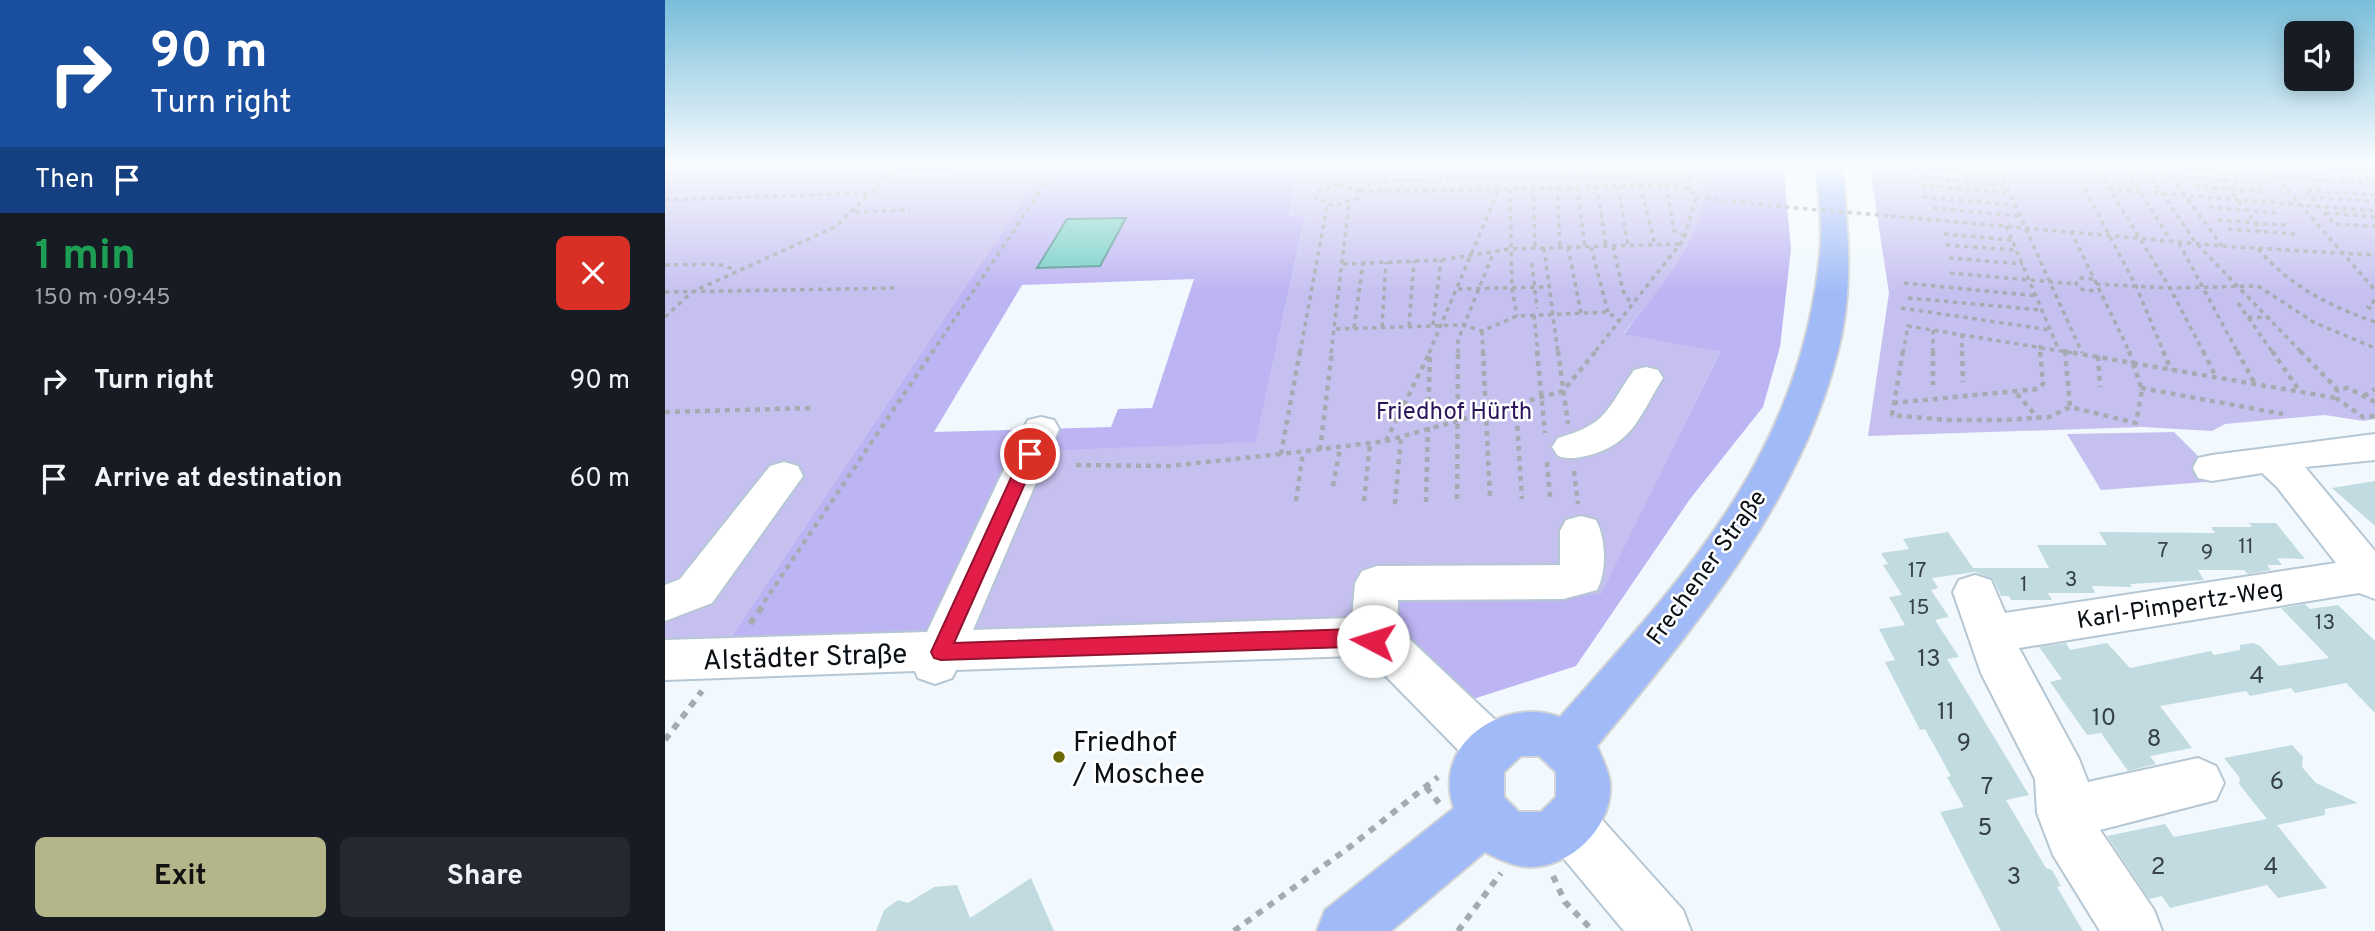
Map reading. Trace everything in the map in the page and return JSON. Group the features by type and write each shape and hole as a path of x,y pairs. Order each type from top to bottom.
{"main road":[{"name":"Frechener Straße","path":"1566,746 1680,611 1757,503 1801,414 1821,360 1832,306 1837,250 1835,206"},
{"path":"1346,931 1475,825 1475,773 1481,738 1528,733 1548,736 1566,746 1581,766 1586,792 1569,846 1554,833 1536,838 1475,825"}],"street":[{"path":"1554,447 1604,439 1617,427 1629,401 1646,378"},
{"path":"2212,468 2270,458 2374,425"},
{"path":"938,658 1041,429"},
{"path":"2270,458 2291,477 2372,578"},
{"path":"665,603 696,591 784,476"},
{"path":"1373,641 1377,583 1563,582 1582,578 1581,531"},
{"name":"Karl-Pimpertz-Weg","path":"2064,813 2060,776 2005,673 1983,613 2372,578"},
{"name":"Alstädter Straße","path":"665,660 728,657 938,658 1253,652 1353,637 1373,641 1389,649 1481,738"},
{"path":"2133,931 2072,836 2064,813 2198,783"},
{"path":"1569,846 1662,931"}],"path":[{"path":"665,317 692,292 737,270 818,237 859,206"},
{"path":"665,740 728,657 1030,206"},
{"path":"1281,454 1327,206"},
{"path":"1320,450 1349,206"},
{"path":"1386,441 1443,325 1492,206"},
{"path":"1510,206 1509,249 1517,316"},
{"path":"1534,206 1535,248"},
{"path":"1558,206 1560,248"},
{"path":"1580,206 1585,247"},
{"path":"1600,206 1606,246"},
{"path":"1621,206 1628,245"},
{"path":"1645,206 1655,245"},
{"path":"1670,206 1674,231 1685,236"},
{"path":"1076,465 1169,466 1340,448 1386,441 1563,391 1665,267 1685,236 1693,206"},
{"path":"1780,206 2222,246 2375,255"},
{"path":"2015,206 2083,353"},
{"path":"2095,206 2136,286 2172,371"},
{"path":"2120,206 2170,288 2217,378"},
{"path":"2149,206 2171,241"},
{"path":"2169,206 2196,243 2337,389 2336,398"},
{"path":"2193,206 2222,246"},
{"path":"2243,206 2261,231"},
{"path":"2301,206 2375,290"},
{"path":"2318,206 2334,223 2375,226"},
{"path":"2323,206 2375,211"},
{"path":"2209,207 2278,213"},
{"path":"1933,208 2019,216"},
{"path":"854,212 910,210"},
{"path":"2325,214 2375,217"},
{"path":"2218,220 2286,225"},
{"path":"2006,226 2058,348"},
{"path":"2228,229 2295,234"},
{"path":"2071,231 2132,362 2141,388 2136,423 2070,407 2049,417 2038,418 1945,420 1892,415 1908,326 2058,348 2132,362 2172,371 2336,398 2374,425"},
{"path":"1944,234 2012,240"},
{"path":"2179,242 2255,384"},
{"path":"1343,264 1441,260 1509,249 1680,244"},
{"path":"1946,244 2018,250"},
{"path":"1613,246 1623,291 1632,305"},
{"path":"1568,247 1581,313"},
{"path":"1591,247 1608,312 1619,323"},
{"path":"1544,248 1563,391 1554,447 1550,497"},
{"path":"2257,248 2281,276 2296,287 2345,312 2375,322"},
{"path":"1457,499 1458,340 1493,253"},
{"path":"1949,258 2023,264"},
{"path":"1433,325 1441,260"},
{"path":"1409,326 1415,261"},
{"path":"1383,327 1386,262"},
{"path":"1354,328 1363,263"},
{"path":"1532,263 1537,309"},
{"path":"665,265 725,264 737,270"},
{"path":"1950,273 2076,284 2083,290 2099,291"},
{"path":"2076,284 2079,278 2093,279"},
{"path":"2368,283 2375,283"},
{"path":"1904,284 2038,296"},
{"path":"2096,284 2170,288 2258,286 2315,323 2375,348"},
{"path":"1458,289 1549,287"},
{"path":"665,292 897,288"},
{"path":"1908,298 2042,310"},
{"path":"2375,300 2368,307 2375,312"},
{"path":"2238,303 2300,391"},
{"path":"1901,308 2051,330"},
{"path":"1336,329 1463,325 1482,331 1517,316 1608,312"},
{"path":"1534,315 1542,398 1554,447 1581,531"},
{"path":"2248,317 2271,318"},
{"path":"1933,330 1933,385"},
{"path":"1482,331 1490,498"},
{"path":"1962,334 1963,382"},
{"path":"1893,404 2038,389 2043,384 2040,345"},
{"path":"2065,350 2070,407"},
{"path":"1426,502 1429,354"},
{"path":"2098,356 2100,387"},
{"path":"2141,388 2283,414"},
{"path":"2337,389 2347,388 2375,402"},
{"path":"2364,396 2375,389"},
{"path":"2017,393 2038,418"},
{"path":"1516,406 1522,499"},
{"path":"665,412 811,408"},
{"path":"1395,505 1401,436"},
{"path":"1364,501 1370,443"},
{"path":"1333,486 1340,448"},
{"path":"1296,501 1303,452"},
{"path":"1234,931 1440,776 1450,750 1481,738"},
{"path":"1426,787 1475,825 1485,858 1507,865 1458,931"},
{"path":"1541,873 1569,846"},
{"path":"1569,846 1565,902 1594,931"}],"green space":[{"path":"665,206 1019,206 726,644 665,646"},
{"name":"Friedhof Hürth","path":"1291,206 1703,206 1694,234 1683,255 1624,333 1720,352 1601,595 1388,600 1391,614 962,638 1051,451 1256,441 1305,218 1289,217"},
{"path":"1876,206 2375,206 2375,419 2363,421 2325,415 2225,424 2212,431 2143,427 1868,436 1889,293"},
{"path":"2174,432 2215,473 2206,482 2101,490 2067,434"}],"shaded area":[{"path":"1019,206 1291,206 1289,216 1305,217 1256,442 1051,451 962,638 726,644","holes":["1194,279 1152,408 1118,409 1111,427 934,432 1022,285"]},
{"path":"1702,206 1787,206 1791,249 1780,347 1763,407 1690,499 1576,666 1464,702 1386,631 1388,600 1601,594 1720,352 1624,334 1683,255"},
{"path":"1126,218 1100,266 1037,268 1067,219"}],"building":[{"path":"2375,481 2375,526 2332,488"},
{"path":"2249,523 2276,523 2305,559 2277,558 2282,565 2267,565 2271,570 2248,574 2244,570 2198,570 2204,580 2130,584 2132,587 2092,586 2095,593 2048,593 2052,600 2011,600 2009,596 2001,596 1993,579 1975,572 1932,578 1938,588 1931,590 1949,617 1935,620 1959,657 1947,659 2029,795 2006,800 2046,868 2052,870 2061,886 2057,887 2083,931 2001,931 1940,812 1964,807 1947,777 1951,776 1925,729 1920,730 1885,662 1895,660 1879,629 1905,625 1889,597 1902,595 1883,565 1888,564 1881,553 1909,549 1903,539 1948,532 1973,568 2049,568 2037,545 2107,545 2099,532 2215,533 2211,527 2252,527"},
{"path":"2305,604 2310,609 2338,605 2375,641 2375,713 2346,683 2295,693 2291,688 2250,696 2246,691 2160,706 2192,748 2150,756 2156,764 2128,771 2101,733 2087,735 2050,682 2062,679 2039,647 2066,643 2070,650 2107,643 2130,668 2211,651 2214,655 2240,650 2240,645 2253,643 2260,646 2279,666 2329,658 2281,608"},
{"path":"2292,745 2303,757 2302,767 2316,783 2358,803 2325,809 2325,815 2277,825 2327,888 2278,898 2267,885 2170,908 2162,896 2149,899 2107,836 2165,824 2174,837 2267,819 2239,784 2240,778 2224,758"},
{"path":"1031,878 1054,931 876,931 884,910 898,900 908,903 934,887 957,885 970,918"}],"place":[{"name":"Friedhof / Moschee","path":"1059,757"}],"route":[{"path":"1030,454 941,652 1353,637 1373,641"}]}
